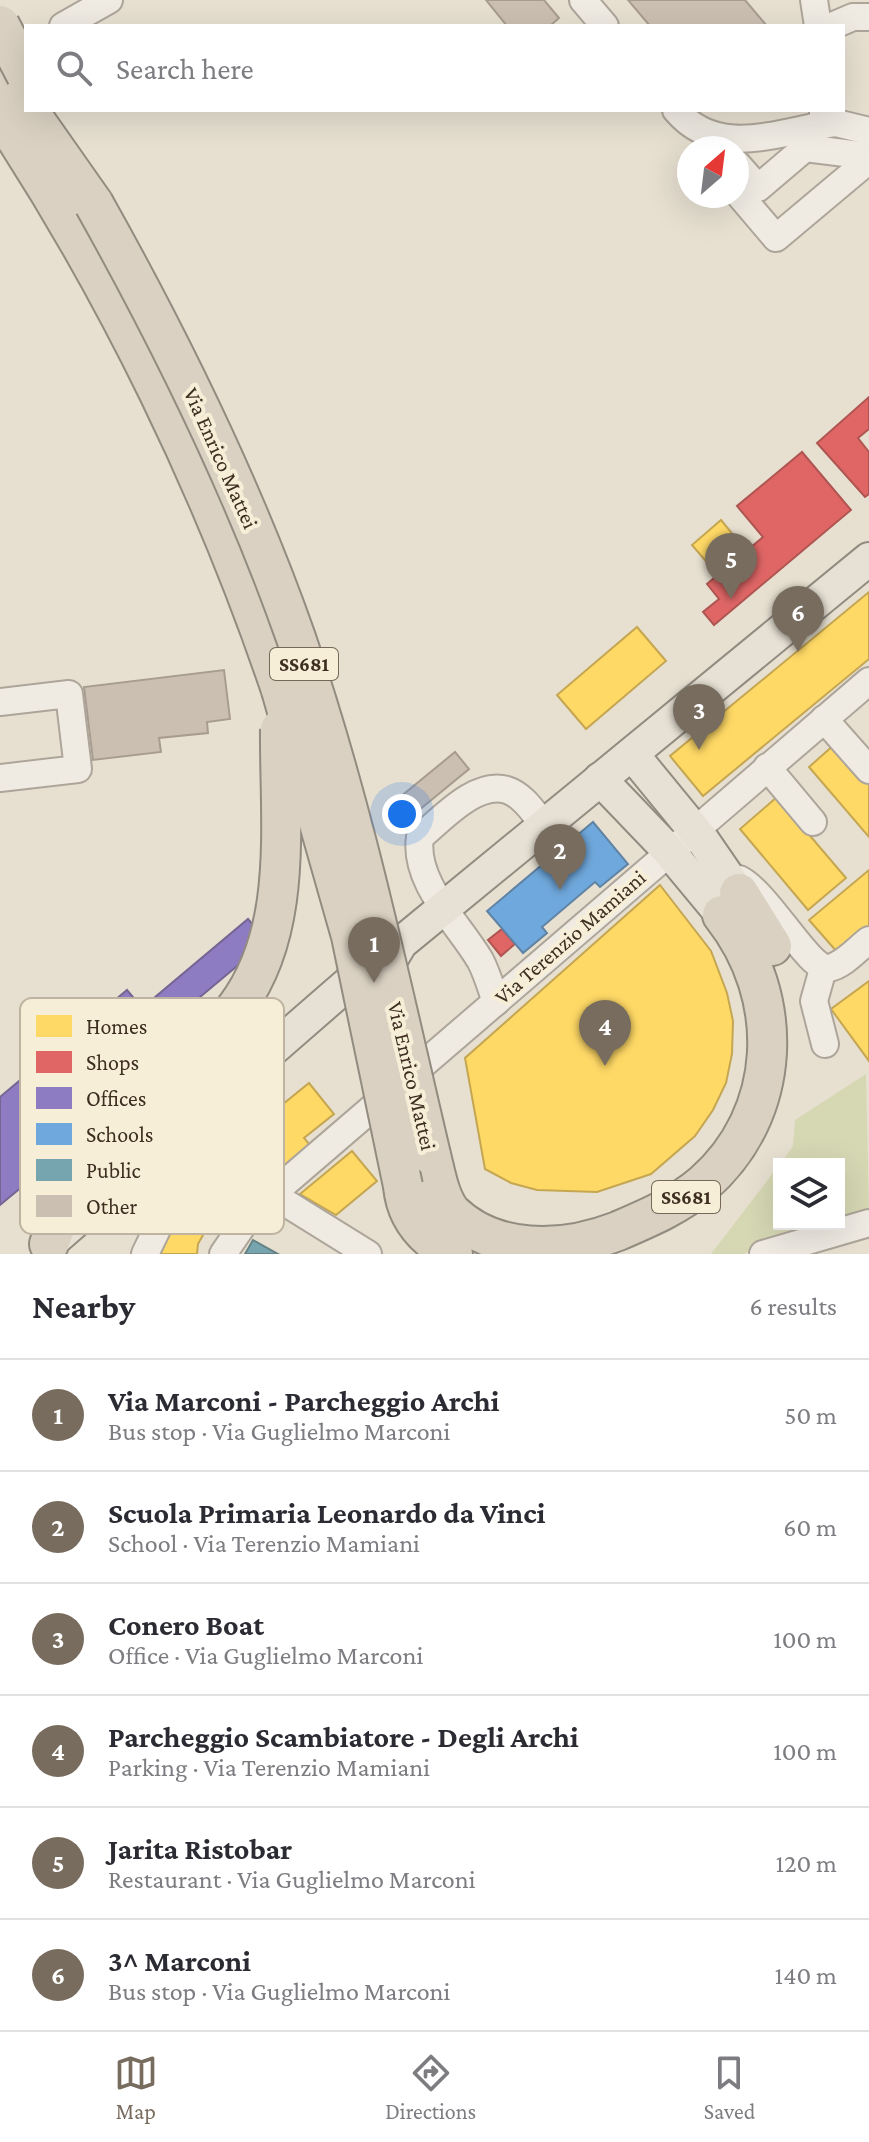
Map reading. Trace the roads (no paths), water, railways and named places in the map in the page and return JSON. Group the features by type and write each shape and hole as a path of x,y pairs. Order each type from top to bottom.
{"highway":[{"path":"7,0 24,39"},
{"path":"0,25 24,71"},
{"name":"Via Enrico Mattei","path":"0,69 24,104"},
{"name":"Via Enrico Mattei","path":"30,112 94,204 168,342 244,506 286,610 347,812 438,1181 451,1211 470,1231 498,1246 522,1253 568,1249 672,1206 704,1183 729,1156 761,1094 767,1070 769,1032 754,966 730,894"},
{"path":"45,112 94,204"},
{"path":"55,112 94,204"},
{"name":"Via Enrico Mattei","path":"0,114 62,214 148,373 224,541 281,690 351,936 404,1200 421,1231 453,1254"},
{"name":"SS681","path":"241,998 267,946 277,897 281,690"},
{"name":"Via Enrico Mattei","path":"627,1254 697,1220 732,1192 761,1150 783,1104 793,1049 789,1000 767,935 730,894"}],"main road":[{"path":"284,1039 351,981 372,975 392,958 401,943 869,559"},
{"name":"Via Enrico Mattei","path":"632,754 699,835 730,894"},
{"name":"Via Enrico Mattei","path":"600,779 674,856 730,894"},
{"path":"43,1249 60,1234"}],"street":[{"path":"67,24 109,0"},
{"path":"583,0 603,24"},
{"path":"814,0 818,24"},
{"path":"841,0 869,16"},
{"path":"837,24 853,17 869,16"},
{"path":"0,52 24,45"},
{"path":"678,112 692,126 710,136"},
{"path":"741,136 780,112"},
{"path":"749,139 828,117 869,131"},
{"path":"749,191 805,148 869,158"},
{"path":"749,198 776,238 869,158"},
{"name":"Via Terenzio Mamiani","path":"284,1185 496,1002 699,835 767,767 869,681"},
{"path":"0,702 69,694 78,769 0,778"},
{"path":"824,719 869,770"},
{"path":"767,767 813,822"},
{"path":"496,1002 482,963 444,908 417,854 420,837 465,801 482,792 506,789 522,799 544,825"},
{"path":"730,894 757,890 776,911 805,956 823,969"},
{"path":"823,969 837,965 869,940"},
{"path":"823,969 814,1001 825,1044"},
{"path":"284,1202 368,1254"},
{"path":"763,1254 805,1248 869,1223"},
{"path":"145,1254 155,1234"},
{"name":"Via Terenzio Mamiani","path":"223,1254 237,1234"}],"place":[{"name":"Jarita Ristobar","path":"731,599"},
{"name":"3^ Marconi","path":"798,652"},
{"name":"Conero Boat","path":"699,750"},
{"name":"Scuola Primaria Leonardo da Vinci","path":"560,890"},
{"name":"Via Marconi - Parcheggio Archi","path":"374,983"},
{"name":"Parcheggio Scambiatore - Degli Archi","path":"605,1066"}]}
